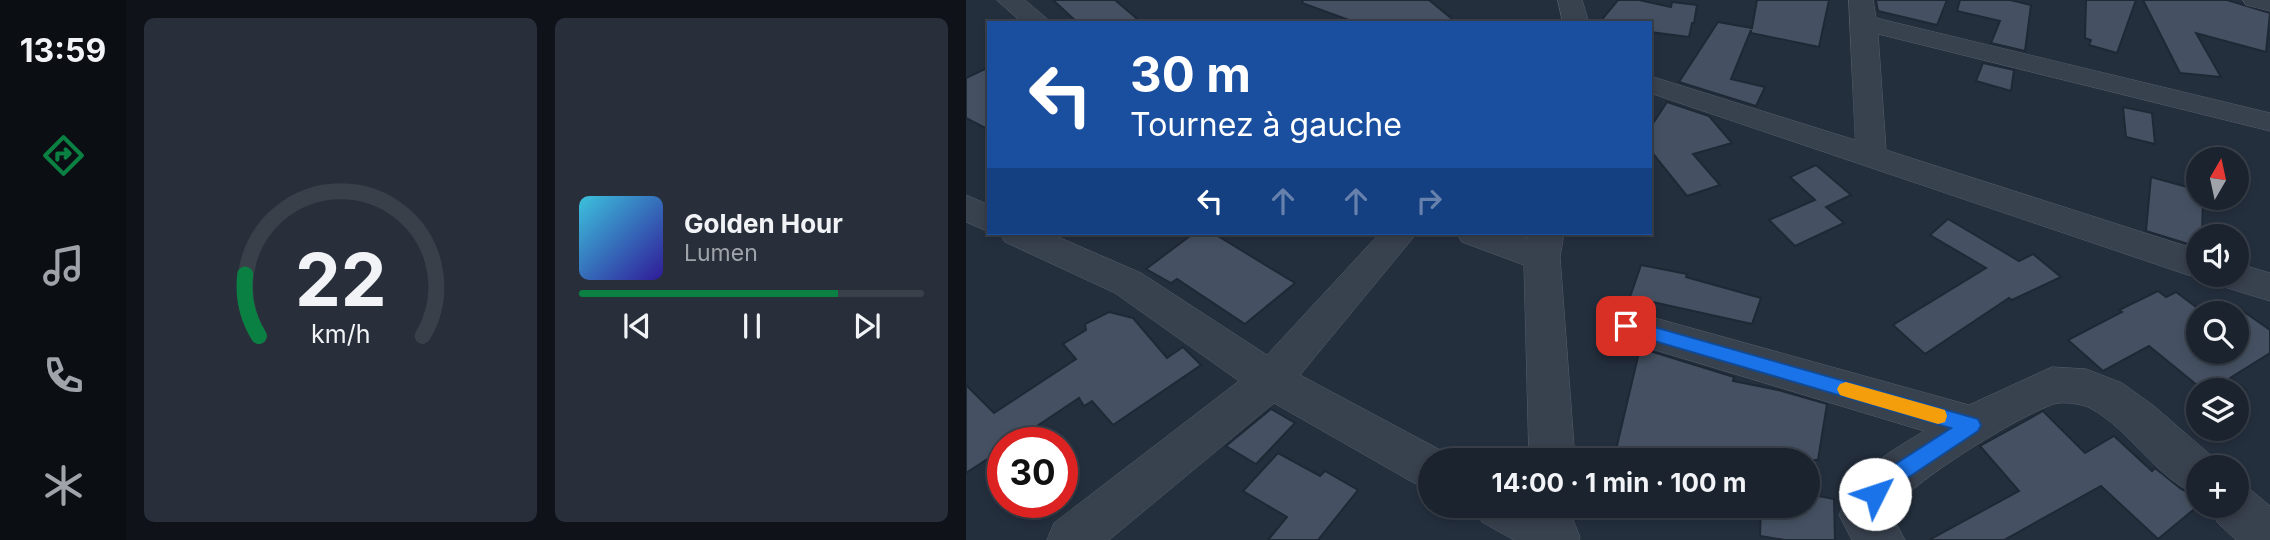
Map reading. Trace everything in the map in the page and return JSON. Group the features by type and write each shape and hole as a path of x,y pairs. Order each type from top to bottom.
{"street":[{"path":"1009,0 1036,21"},
{"path":"1570,0 1575,21"},
{"path":"2255,0 2270,4"},
{"path":"1871,158 1863,12 2270,122"},
{"path":"1652,85 2186,260"},
{"path":"1021,235 1128,283 1270,380 1418,461"},
{"path":"1071,540 1270,380 1398,235"},
{"path":"1486,235 1544,245 1552,448"},
{"path":"2249,281 2270,287"},
{"path":"1626,326 1971,425"},
{"path":"1881,540 1863,515 1887,480 1971,425 2052,384 2086,387 2107,396 2139,420 2186,462"},
{"path":"1530,518 1555,528"},
{"path":"2248,518 2270,538"}],"building":[{"path":"1053,0 1115,0 1140,21 1076,21"},
{"path":"1303,0 1429,0 1455,21 1352,21 1302,3"},
{"path":"1618,0 1639,0 1671,7 1672,2 1697,5 1689,37 1652,32 1652,21 1601,21"},
{"path":"1757,0 1829,0 1819,47 1751,33 1751,30 1731,79 1765,87 1756,106 1679,82 1718,22 1752,28"},
{"path":"1876,0 1947,0 1937,25 1878,11"},
{"path":"1960,0 2010,0 2031,5 2025,51 1991,43 2000,21 1957,11"},
{"path":"2086,0 2136,0 2117,53 2089,45 2091,40 2085,38"},
{"path":"2143,0 2227,0 2270,13 2266,52 2196,33 2221,77 2180,73"},
{"path":"1983,63 2014,70 2011,91 1976,81"},
{"path":"987,68 987,129 966,118 966,78"},
{"path":"1667,102 1709,116 1732,143 1693,154 1720,185 1687,196 1652,152 1652,125"},
{"path":"2123,107 2152,113 2155,144 2126,137"},
{"path":"1816,165 1851,195 1826,207 1844,223 1795,246 1769,220 1815,200 1790,177"},
{"path":"2151,177 2186,187 2186,210 2203,210 2202,224 2186,224 2186,243 2146,231"},
{"path":"1948,219 2019,261 2033,254 2061,277 2012,300 2009,298 1925,354 1893,325 1986,268 1930,235"},
{"path":"1191,235 1216,235 1295,283 1245,324 1177,279 1171,283 1146,269"},
{"path":"1641,265 1687,274 1686,277 1761,298 1752,324 1630,297"},
{"path":"2158,291 2166,297 2176,292 2188,301 2186,364 2249,364 2249,315 2270,330 2270,353 2230,378 2188,378 2149,346 2103,371 2068,340 2122,312 2119,310"},
{"path":"1109,312 1133,318 1167,358 1183,347 1201,365 1113,425 1092,401 1084,406 1079,398 1036,427 987,427 987,459 966,473 966,385 994,413 1076,359 1063,344 1086,330 1085,324"},
{"path":"1640,348 1734,377 1733,381 1827,404 1820,448 1616,448"},
{"path":"1271,409 1295,423 1256,464 1226,446"},
{"path":"2043,411 2085,453 2114,436 2152,471 2155,468 2186,491 2186,516 2158,539 2101,486 2004,540 1929,540 2019,491 1980,446"},
{"path":"1278,453 1320,476 1325,471 1358,490 1318,540 1268,540 1287,517 1243,491"},
{"path":"1820,496 1834,499 1835,540 1785,540 1760,536 1761,518 1820,518"}],"slow traffic":[{"path":"1846,389 1938,416"}],"route":[{"path":"1626,326 1971,425 1887,480 1875,494"}]}
